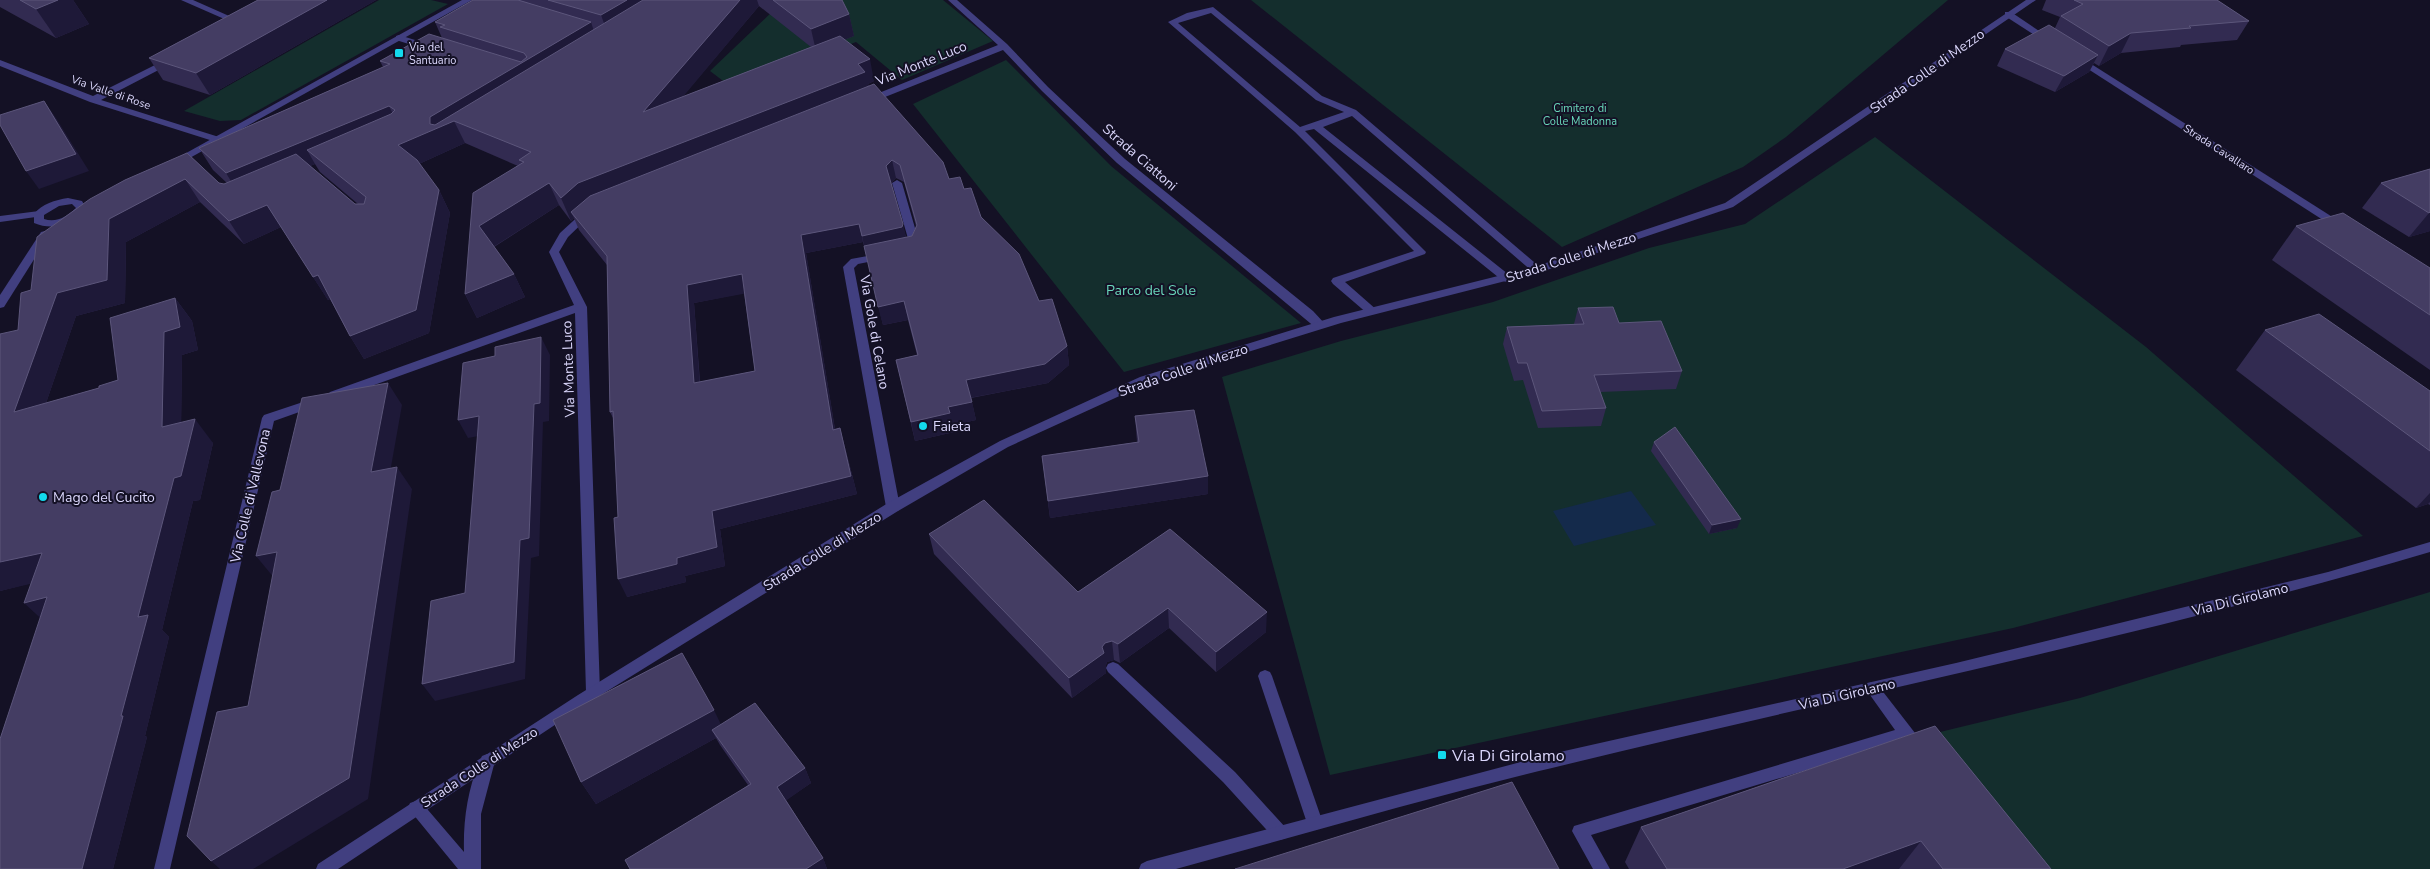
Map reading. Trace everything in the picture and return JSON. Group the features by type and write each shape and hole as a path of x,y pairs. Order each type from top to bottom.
{"street":[{"path":"186,0 241,23"},
{"name":"Strada Ciattoni","path":"952,0 1004,46 1045,89 1121,161 1320,325"},
{"name":"Strada Colle di Mezzo","path":"324,869 593,692 893,507 1004,444 1078,408 1144,380 1320,325 1537,270 1729,205 1832,137 2008,14 2032,0"},
{"path":"164,168 192,158 216,139 470,1"},
{"path":"1372,311 1337,281 1421,252 1298,130 1172,22 1190,15 1213,10 1319,98 1353,112 1537,270"},
{"name":"Strada Cavallaro","path":"2008,14 2351,234"},
{"path":"400,38 435,49"},
{"name":"Via Monte Luco","path":"859,104 1004,46"},
{"path":"94,100 180,55"},
{"name":"Via Valle di Rose","path":"0,63 94,100 216,139"},
{"path":"1298,130 1316,126 1353,112"},
{"path":"1316,126 1507,278"},
{"name":"Via Gole di Celano","path":"893,507 848,267 855,261 911,250 914,242 897,183"},
{"path":"0,219 39,214 54,204 67,201 78,202 81,208"},
{"path":"39,214 38,221 41,223 54,224 69,219 81,208 92,204"},
{"name":"Via Monte Luco","path":"593,692 581,307 554,252 570,229 598,207"},
{"path":"0,304 41,239 54,224"},
{"name":"Via Colle di Vallevona","path":"162,869 268,418 581,307"},
{"name":"Via Di Girolamo","path":"1147,869 1551,761 1872,688 2328,577 2430,547"},
{"path":"1113,668 1230,777 1280,832"},
{"path":"1265,676 1315,823"},
{"path":"1872,688 1918,748"},
{"path":"1602,869 1580,831 1906,734"},
{"path":"473,869 470,828 475,798 487,761"},
{"path":"416,808 468,869"}],"green space":[{"path":"379,0 431,0 448,4 241,120 220,121 184,111"},
{"path":"773,0 943,0 993,41 902,80 856,42 735,90 710,71 775,9"},
{"name":"Cimitero di Colle Madonna","path":"1251,0 1948,0 1786,137 1743,167 1562,247"},
{"name":"Parco del Sole","path":"1006,60 1111,166 1301,323 1124,372 913,104"},
{"path":"1875,137 2146,347 2363,536 2013,628 1330,775 1222,377 1341,341 1493,302 1649,248 1745,224"},
{"path":"2430,592 2430,869 2050,869 1940,732 2080,698"}],"water":[{"path":"1631,491 1656,525 1574,546 1553,511"}],"building":[{"path":"20,0 58,0 36,9"},
{"path":"258,0 327,0 196,73 149,58"},
{"path":"473,0 518,0 591,22 430,117 430,124 435,125 643,0 740,0 643,112 840,36 870,59 858,64 865,72 578,183 561,198 549,183 479,226 514,274 465,294 473,193 524,162 519,160 531,152 454,121 398,145 417,160 439,190 416,310 350,336 318,275 313,277 267,205 229,221 185,179 109,219 107,280 57,293 14,412 99,388 99,386 118,380 110,318 175,298 180,327 164,332 162,427 195,419 181,476 174,478 138,617 148,615 82,869 0,869 0,739 47,597 24,603 42,553 0,562 0,334 18,330 21,293 31,290 37,237 90,199 125,180 187,153 219,183 224,184 296,154 355,204 364,204 366,197 307,150 391,114 395,110 389,106 226,173 199,148 390,64 380,61 429,34 521,62 527,57 524,53 440,27 445,25 435,22"},
{"path":"548,0 627,0 601,15"},
{"path":"773,0 842,0 849,14 811,29"},
{"path":"2074,0 2217,0 2249,21 2131,33 2109,46 2061,16 2083,4"},
{"path":"2049,25 2098,55 2064,76 2005,49"},
{"path":"874,84 943,162 949,179 960,177 964,189 971,188 981,217 1019,254 1039,301 1052,299 1067,346 1045,364 966,380 972,402 948,407 950,413 911,422 896,360 918,355 904,301 878,307 864,246 912,236 917,225 900,165 892,160 886,166 903,224 902,227 862,236 859,224 801,235 833,430 840,428 851,476 712,511 717,547 677,558 677,564 618,579 614,518 618,517 613,411 610,412 607,256 571,212 590,196","holes":["742,274 755,371 694,383 687,285"]},
{"path":"44,101 76,154 26,171 0,125 0,115"},
{"path":"2430,169 2429,213 2381,183"},
{"path":"2343,213 2430,268 2430,315 2296,226"},
{"path":"1613,307 1619,323 1661,321 1682,371 1594,375 1606,408 1542,411 1527,363 1518,363 1507,327 1584,324 1578,308"},
{"path":"2319,314 2430,391 2430,451 2265,330"},
{"path":"541,337 540,403 534,404 529,538 520,540 514,662 422,684 431,601 465,593 479,416 458,420 463,363 495,356 495,347"},
{"path":"388,383 371,472 397,467 349,778 211,861 187,836 217,712 248,706 277,552 256,556 272,492 280,490 302,398"},
{"path":"1194,410 1208,476 1048,501 1042,456 1139,442 1135,416"},
{"path":"1675,427 1741,519 1712,525 1654,442"},
{"path":"984,500 1078,592 1170,529 1267,612 1216,652 1168,608 1118,644 1112,641 1105,643 1102,647 1104,653 1069,678 929,534"},
{"path":"682,653 714,710 581,782 553,720"},
{"path":"755,703 805,768 777,787 823,858 806,869 630,869 625,860 751,784 712,730"},
{"path":"1935,726 2051,869 1943,869 1921,841 1843,869 1667,869 1641,827"},
{"path":"1512,782 1559,869 1235,869"}],"place":[{"name":"Via del Santuario","path":"399,53"},
{"name":"Faieta","path":"923,426"},
{"name":"Mago del Cucito","path":"43,497"},
{"name":"Via Di Girolamo","path":"1442,755"}]}
